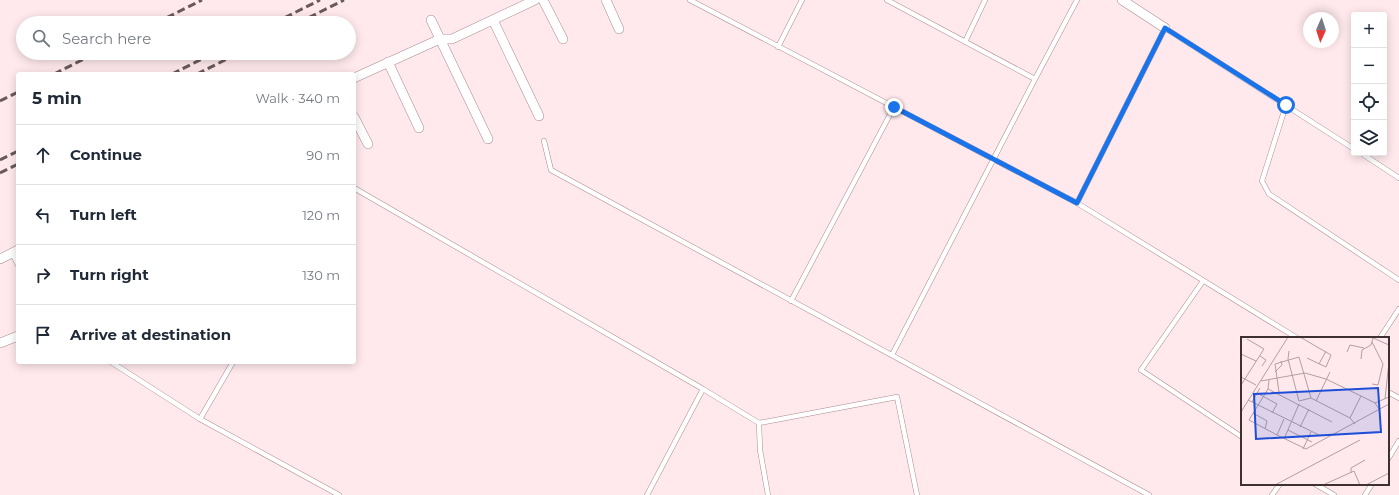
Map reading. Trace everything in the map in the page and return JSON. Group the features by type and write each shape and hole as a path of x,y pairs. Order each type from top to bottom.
{"street":[{"path":"356,77 440,39 452,39 535,0"},
{"path":"543,0 563,40"},
{"path":"606,0 619,29"},
{"path":"1122,0 1165,28"},
{"path":"431,20 488,139"},
{"path":"493,20 538,116"},
{"path":"388,62 419,128"},
{"path":"356,121 368,144"},
{"path":"0,259 15,252"},
{"path":"0,343 16,337"}],"lane":[{"path":"690,0 1077,203 1295,337"},
{"path":"778,46 802,0"},
{"path":"965,42 985,0"},
{"path":"892,355 1077,0"},
{"path":"889,1 1035,79"},
{"path":"1077,203 1165,28 1351,147"},
{"path":"1286,105 1262,181 1269,194 1399,280"},
{"path":"791,301 894,107"},
{"path":"544,141 551,170 1149,495"},
{"path":"1366,156 1399,178"},
{"path":"356,189 703,389 759,423 897,397 917,495"},
{"path":"1203,281 1141,370 1241,436"},
{"path":"1381,337 1399,309"},
{"path":"114,364 200,419 339,495"},
{"path":"200,419 232,364"},
{"path":"647,495 703,389"},
{"path":"1389,393 1399,398"},
{"path":"759,423 760,450 768,495"},
{"path":"1389,456 1399,441"},
{"path":"1272,495 1279,485"},
{"path":"1318,485 1334,495"},
{"path":"1365,495 1371,485"}],"railway":[{"path":"170,16 202,0"},
{"path":"288,16 320,0"},
{"path":"312,16 344,0"},
{"path":"58,72 82,60"},
{"path":"176,72 200,60"},
{"path":"201,72 225,60"},
{"path":"0,101 16,93"},
{"path":"0,160 16,152"},
{"path":"0,173 16,165"}],"route":[{"path":"894,107 1077,203 1165,28 1286,105"}]}
